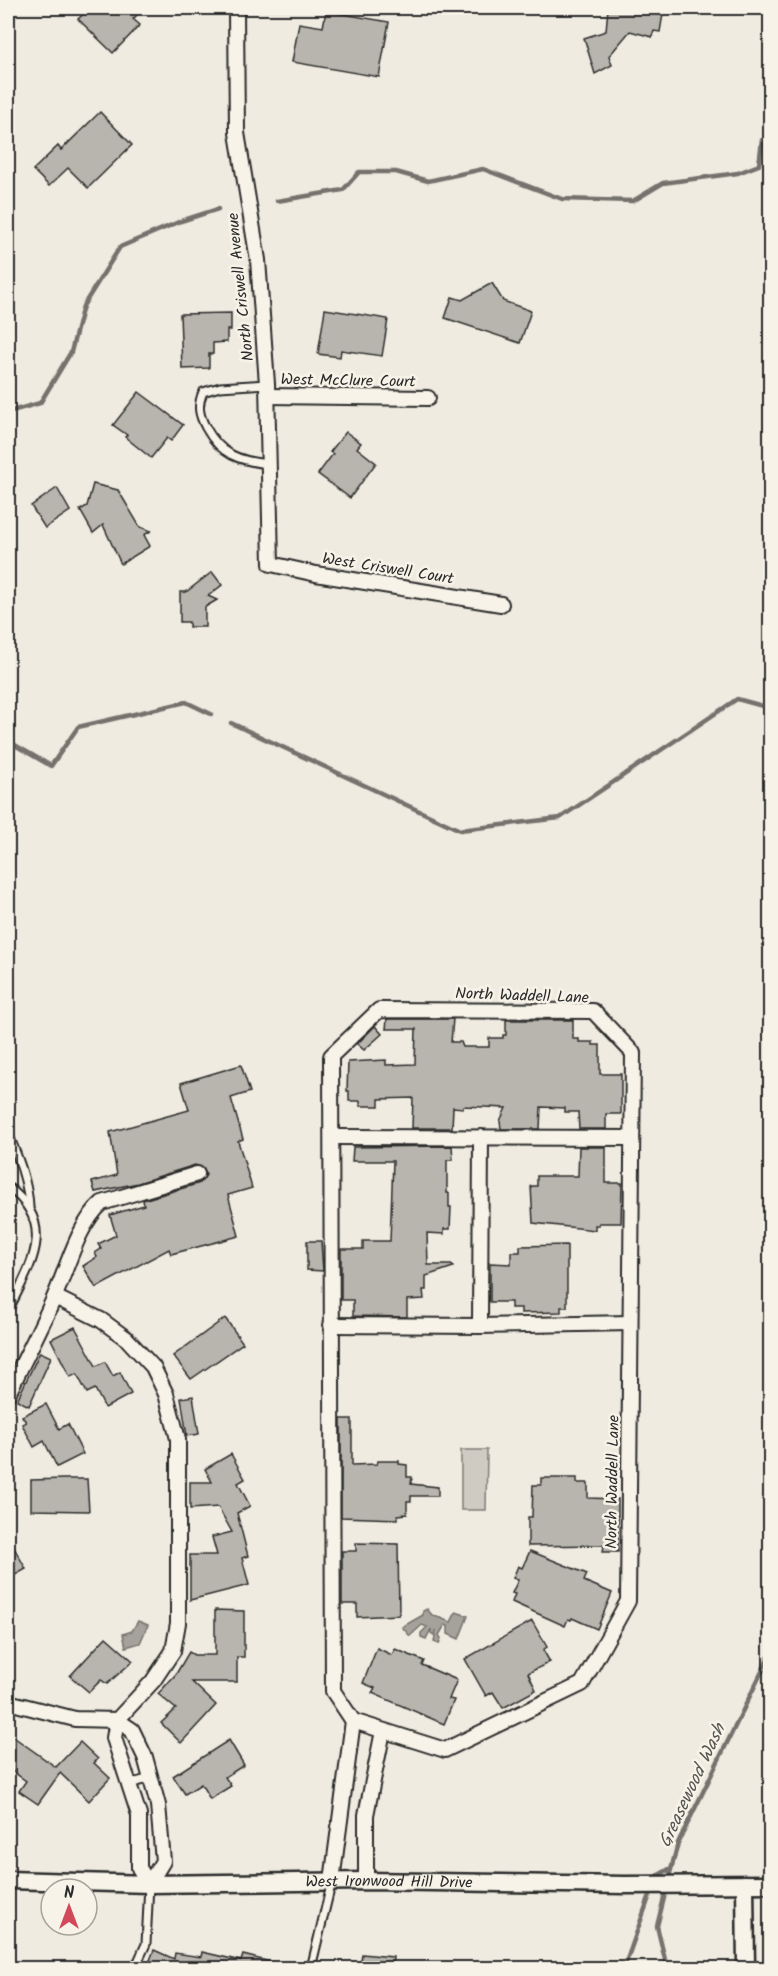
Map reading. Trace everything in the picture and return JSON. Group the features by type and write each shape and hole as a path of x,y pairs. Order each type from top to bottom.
{"street":[{"name":"North Criswell Avenue","path":"236,8 237,133 258,260 267,390 271,564"},
{"name":"West McClure Court","path":"267,390 428,398"},
{"name":"West Criswell Court","path":"271,564 316,574 501,604"},
{"name":"North Waddell Lane","path":"379,1010 593,1011 633,1053 632,1138 628,1601 582,1684 445,1750 353,1721 333,1691 331,1056 379,1010"},
{"path":"332,1137 632,1138"},
{"path":"480,1326 481,1137"},
{"path":"8,1394 55,1297 72,1250 95,1209 102,1203 197,1174"},
{"path":"55,1297 101,1320 127,1339 153,1367 166,1394 178,1439 178,1623 173,1652 153,1681 121,1715 114,1738 139,1815 139,1868 149,1884 163,1861 158,1806 145,1757 132,1730 121,1715"},
{"path":"331,1325 480,1326 630,1323"},
{"path":"8,1702 75,1719 121,1715"},
{"path":"332,1881 353,1721"},
{"path":"366,1881 366,1815 383,1731"},
{"name":"West Ironwood Hill Drive","path":"8,1880 149,1884 332,1881 625,1886 771,1884"},
{"path":"746,1884 746,1968"}],"lane":[{"path":"267,390 220,387 203,392 198,402 199,416 214,443 231,455 247,462 269,464"},
{"path":"8,1133 25,1183 29,1208"},
{"path":"8,1187 22,1198 29,1208 35,1220 36,1242 24,1279 8,1311"},
{"path":"129,1784 151,1778"},
{"path":"310,1968 332,1881"},
{"path":"135,1968 146,1944 149,1884"}],"shaded area":[{"path":"461,1450 487,1450 486,1510 461,1510"},
{"path":"427,1609 432,1615 451,1622 456,1612 468,1616 459,1639 448,1634 448,1626 445,1625 439,1635 441,1638 439,1644 434,1642 436,1630 434,1635 431,1629 426,1639 421,1637 421,1633 427,1627 422,1625 410,1636 402,1627 423,1615 423,1611"},
{"path":"138,1621 148,1625 140,1643 126,1647 123,1634 132,1631"}],"building":[{"path":"90,8 95,8 101,14 107,8 132,8 138,14 133,19 140,25 113,53 78,19"},
{"path":"608,8 664,8 660,32 654,31 652,37 630,31 609,56 612,65 595,74 584,38 606,31"},
{"path":"326,11 389,22 379,77 292,62 299,23 323,27"},
{"path":"100,112 132,145 88,188 68,168 49,186 33,170 58,146 61,150"},
{"path":"492,283 503,301 531,311 520,343 445,318 452,297 462,300"},
{"path":"325,309 388,319 382,356 341,350 340,357 318,354"},
{"path":"231,313 231,330 227,330 227,342 213,343 213,354 209,354 209,368 182,369 180,314"},
{"path":"139,392 183,425 171,441 167,438 151,458 113,425"},
{"path":"346,432 361,443 357,448 376,463 350,498 318,474 333,454 330,452"},
{"path":"93,484 118,490 140,527 151,531 144,535 150,546 121,564 103,525 93,533 80,510 87,506"},
{"path":"57,488 70,511 45,528 31,506"},
{"path":"212,572 222,585 208,596 217,600 205,607 205,627 189,627 189,622 180,622 180,592 186,592"},
{"path":"387,1019 453,1019 451,1042 461,1042 463,1047 489,1047 489,1038 503,1038 503,1035 506,1035 506,1020 573,1020 573,1039 600,1045 600,1074 621,1074 621,1114 606,1114 606,1129 579,1129 578,1112 565,1112 565,1108 541,1107 540,1129 501,1129 500,1121 506,1108 463,1106 463,1108 453,1107 452,1128 412,1128 413,1098 379,1099 379,1106 360,1106 360,1101 349,1101 348,1062 386,1060 386,1065 415,1064 416,1029 386,1029"},
{"path":"375,1026 382,1034 364,1050 357,1044"},
{"path":"241,1065 250,1092 231,1098 243,1139 238,1141 252,1188 228,1195 239,1236 171,1254 169,1249 96,1288 83,1266 97,1257 95,1253 101,1249 98,1244 116,1235 110,1215 144,1205 143,1200 200,1183 206,1175 204,1168 195,1165 138,1183 95,1192 92,1182 117,1175 110,1132 189,1110 181,1083"},
{"path":"452,1146 453,1160 447,1160 447,1193 449,1193 449,1207 451,1207 450,1229 444,1229 444,1234 427,1233 428,1265 452,1265 453,1267 426,1276 424,1299 407,1300 407,1317 353,1316 353,1300 341,1300 341,1249 363,1249 363,1241 390,1241 393,1161 352,1161 353,1147"},
{"path":"579,1147 606,1147 606,1183 622,1183 621,1223 599,1223 595,1225 595,1230 533,1223 531,1186 537,1186 537,1176 578,1176"},
{"path":"307,1241 321,1241 323,1271 307,1270"},
{"path":"567,1245 567,1307 561,1307 561,1312 521,1313 521,1308 511,1308 511,1302 490,1302 490,1263 511,1264 511,1252 520,1252 520,1246"},
{"path":"225,1318 243,1343 191,1379 173,1356"},
{"path":"75,1327 96,1366 105,1362 113,1376 120,1372 131,1394 105,1408 95,1389 87,1393 77,1374 70,1377 51,1339"},
{"path":"40,1352 51,1357 29,1406 17,1400"},
{"path":"193,1396 199,1434 187,1436 181,1398"},
{"path":"46,1404 59,1429 68,1424 83,1454 57,1467 44,1441 34,1447 22,1424 26,1422 22,1416"},
{"path":"341,1419 352,1419 352,1465 399,1461 399,1464 407,1465 407,1477 412,1477 411,1484 438,1487 438,1496 411,1496 411,1501 407,1501 407,1514 398,1515 398,1519 341,1517"},
{"path":"231,1454 245,1479 238,1483 250,1506 237,1513 248,1556 242,1558 249,1585 190,1600 190,1555 217,1555 212,1537 232,1532 218,1507 190,1509 190,1482 212,1482 205,1469"},
{"path":"541,1478 577,1478 577,1483 588,1483 588,1498 618,1499 618,1552 603,1552 604,1545 528,1546 528,1517 532,1517 533,1485 541,1485"},
{"path":"87,1479 89,1511 31,1510 31,1480"},
{"path":"8,1537 26,1569 8,1579"},
{"path":"356,1543 398,1544 399,1615 357,1617 357,1604 342,1604 342,1551 356,1551"},
{"path":"530,1551 587,1574 584,1581 612,1593 597,1629 572,1618 568,1619 565,1626 512,1602 515,1594 512,1593 518,1580 513,1578 518,1566 522,1568"},
{"path":"215,1610 244,1611 244,1657 237,1657 237,1682 192,1682 216,1705 181,1743 161,1723 176,1709 158,1694 176,1674 189,1652 194,1655 215,1655"},
{"path":"532,1621 547,1647 543,1650 550,1662 528,1673 536,1690 503,1708 493,1692 486,1696 465,1659"},
{"path":"106,1637 133,1661 107,1684 101,1680 89,1692 70,1676"},
{"path":"377,1648 392,1655 395,1649 424,1661 422,1665 457,1680 449,1699 454,1700 444,1724 372,1693 375,1688 363,1683"},
{"path":"8,1733 56,1767 80,1742 98,1759 94,1763 110,1778 89,1801 60,1773 38,1804 19,1791 26,1781 8,1768"},
{"path":"229,1740 244,1765 225,1777 231,1786 210,1799 201,1784 185,1794 173,1776"},
{"path":"154,1950 174,1959 175,1953 201,1957 202,1952 241,1961 243,1955 279,1964 279,1968 147,1968"},
{"path":"362,1954 393,1957 392,1968 360,1968"}],"waterway":[{"path":"277,201 343,190 359,172 396,172 428,181 483,169 562,199 633,201 663,183 738,173 759,165 762,140"},
{"path":"8,412 40,403 71,352 83,306 120,247 181,221 218,209"},
{"path":"231,723 460,830 560,818 737,699 770,708"},
{"path":"8,741 51,766 78,727 186,702 211,714"},
{"name":"Greasewood Wash","path":"668,1881 678,1843 770,1655"},
{"path":"655,1881 657,1876 671,1868"},
{"path":"624,1968 652,1889"},
{"name":"Greasewood Wash","path":"666,1890 657,1926 667,1968"}]}
